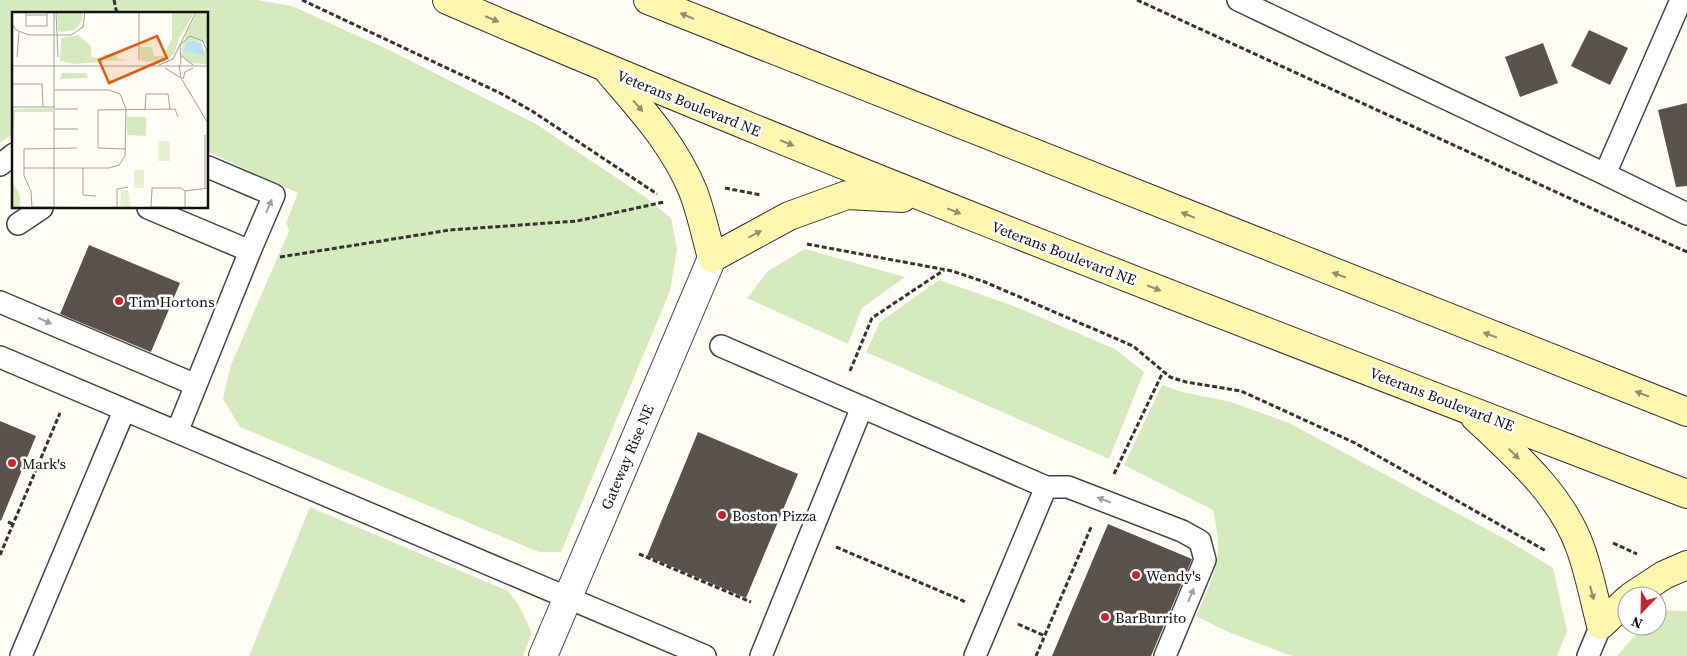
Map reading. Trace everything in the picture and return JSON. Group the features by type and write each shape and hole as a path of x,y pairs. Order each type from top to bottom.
{"main road":[{"name":"Veterans Boulevard NE","path":"447,0 606,69 924,199 1687,494"},
{"path":"648,0 1687,412"},
{"path":"606,69 658,129 678,160 693,192 712,258 789,216 847,195 924,199"},
{"path":"1466,409 1533,472 1568,521 1580,547 1600,625 1617,609"},
{"path":"1649,586 1676,570"}],"street":[{"name":"Gateway Rise NE","path":"543,656 712,258"}],"lane":[{"path":"1238,0 1687,214"},
{"path":"1605,174 1681,0"},
{"path":"0,165 12,156"},
{"path":"177,432 274,195 209,167"},
{"path":"18,224 40,209"},
{"path":"150,209 250,251"},
{"path":"2,301 196,385"},
{"path":"722,346 1046,487 1068,487 1182,531 1200,541 1205,560 1165,656"},
{"path":"0,357 705,656"},
{"path":"761,656 862,407"},
{"path":"21,656 124,410"},
{"path":"975,656 1046,487"},
{"path":"1588,656 1600,625"}],"path":[{"path":"279,257 450,230 577,221 668,201 532,111 500,93 302,0"},
{"path":"1137,0 1687,252"},
{"path":"693,192 712,186 780,198 800,242 944,270 985,282 1133,346 1162,372 1186,382 1241,391 1355,443 1527,539 1554,557 1603,538 1652,562 1676,570"},
{"path":"872,318 944,270"},
{"path":"1036,656 1102,500 1162,372"},
{"path":"0,555 71,387"},
{"path":"8,522 13,524"},
{"path":"810,536 1045,636"},
{"path":"639,554 750,603"}],"green space":[{"path":"0,0 257,0 292,6 387,49 536,124 645,197 671,218 677,249 670,291 561,552 539,552 240,427 223,399 231,365 289,231 286,223 298,193 209,152 209,12 12,12 12,134 0,143"},
{"path":"805,249 905,277 862,308 848,344 747,298 768,271"},
{"path":"939,280 1011,305 1115,349 1144,372 1109,459 866,352 880,322"},
{"path":"1162,385 1182,392 1231,402 1289,423 1507,540 1553,568 1567,631 1557,656 1292,656 1226,631 1196,616 1216,565 1218,540 1213,510 1124,465"},
{"path":"310,507 508,591 518,604 532,633 523,656 249,656"},
{"path":"1667,610 1687,611 1687,656 1617,656 1634,636 1667,636"}],"building":[{"path":"1589,30 1628,48 1610,85 1571,66"},
{"path":"1543,43 1558,83 1520,97 1505,57"},
{"path":"1687,103 1687,186 1676,187 1658,110"},
{"name":"Tim Hortons","path":"89,245 180,283 151,352 60,314"},
{"name":"Mark's","path":"0,421 36,436 1,521 0,520"},
{"name":"Boston Pizza","path":"698,432 798,474 746,598 647,556"},
{"path":"1108,524 1192,559 1151,656 1052,656"}],"place":[{"name":"Tim Hortons","path":"119,301"},
{"name":"Mark's","path":"12,463"},
{"name":"Boston Pizza","path":"722,515"},
{"name":"Wendy's","path":"1136,575"},
{"name":"BarBurrito","path":"1105,617"}]}
